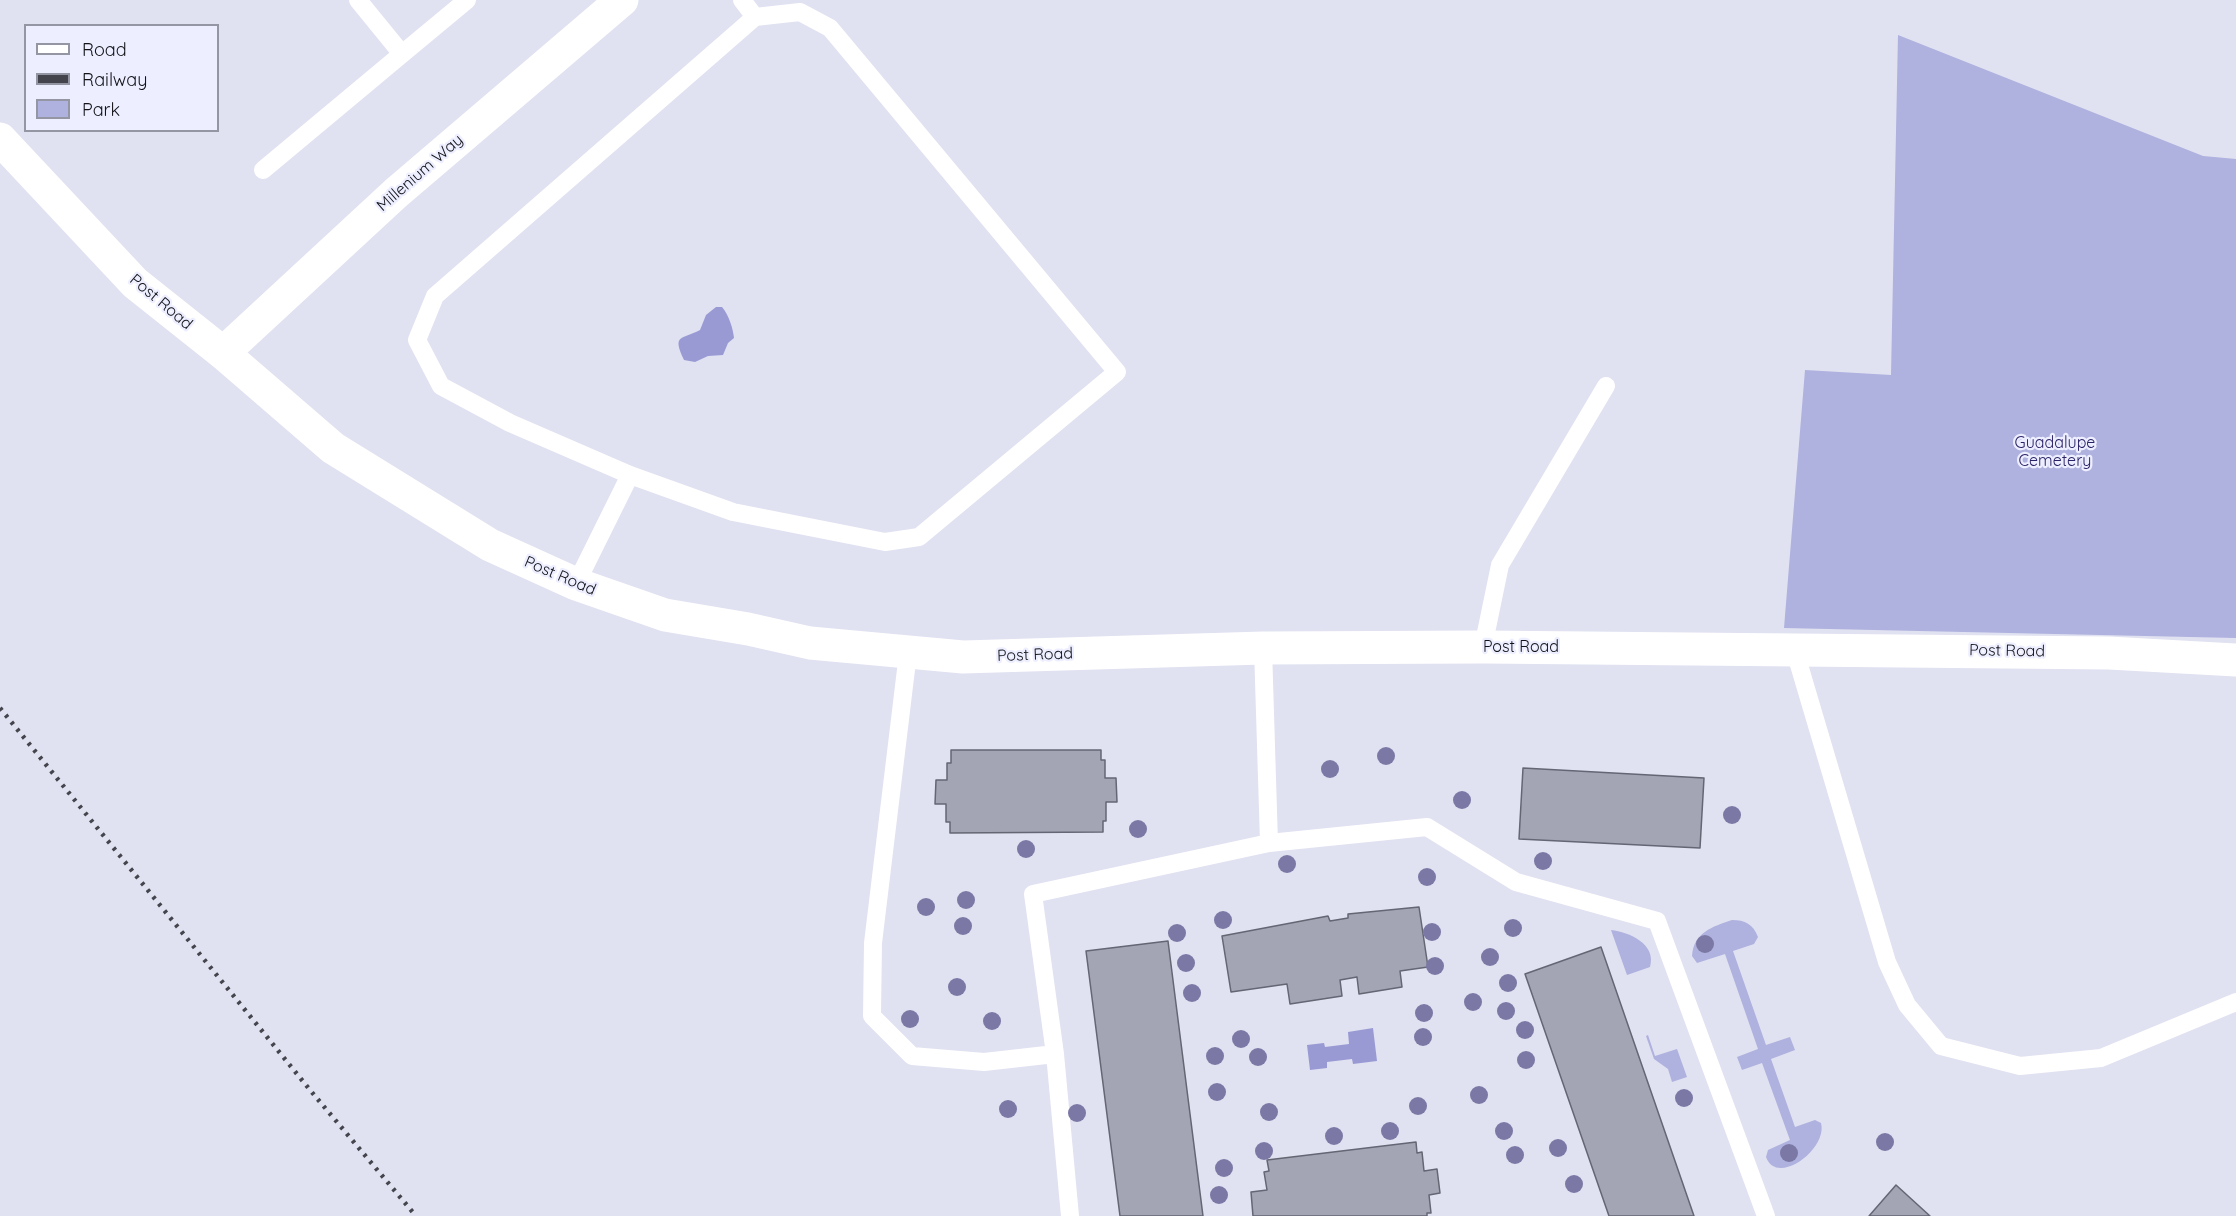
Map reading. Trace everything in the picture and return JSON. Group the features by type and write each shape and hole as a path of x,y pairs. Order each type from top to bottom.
{"street":[{"name":"Millenium Way","path":"223,353 396,193 622,0"},
{"name":"Post Road","path":"0,139 135,283 223,353 333,448 490,545 576,584 664,615 748,629 810,643 963,657 1263,648 1483,647 1794,648 2109,653 2236,660"}],"lane":[{"path":"358,0 402,54"},
{"path":"263,170 466,0"},
{"path":"742,0 755,17"},
{"path":"800,12 830,28 1118,372 920,537 885,542 733,512 630,475 510,423 441,386 417,340 435,296 755,17 800,12"},
{"path":"1483,647 1500,565 1606,386"},
{"path":"576,584 630,475"},
{"path":"1263,648 1269,843"},
{"path":"1794,648 1887,962 1907,1005 1941,1046 2020,1066 2101,1059 2236,1002"},
{"path":"908,653 873,943 872,1016 912,1056 984,1062 1055,1054"},
{"path":"1070,1216 1055,1054 1032,894 1269,843 1427,827 1516,882 1657,921 1766,1216"}],"green space":[{"name":"Guadalupe Cemetery","path":"1898,35 2203,156 2236,159 2236,638 1784,628 1805,370 1891,375"},
{"path":"1732,920 1748,924 1758,937 1754,944 1733,951 1766,1045 1790,1037 1795,1050 1771,1059 1795,1127 1815,1120 1821,1123 1821,1133 1817,1144 1810,1153 1790,1166 1780,1168 1772,1165 1766,1157 1768,1150 1790,1140 1762,1063 1742,1070 1737,1057 1758,1049 1725,954 1697,963 1692,956 1693,948 1700,936 1711,928"},
{"path":"1611,930 1626,933 1640,941 1649,952 1650,967 1627,975"},
{"path":"1648,1035 1655,1056 1677,1049 1687,1077 1672,1082 1668,1069 1654,1059 1646,1036"}],"shaded area":[{"path":"716,307 722,307 727,314 734,338 728,343 723,355 708,356 695,362 684,360 679,346 680,339 700,330 706,315"},
{"path":"1373,1028 1377,1061 1353,1064 1352,1059 1327,1062 1327,1068 1310,1070 1307,1045 1324,1043 1325,1047 1349,1044 1348,1032"}],"building":[{"path":"951,750 1101,750 1101,760 1105,760 1105,778 1116,778 1117,802 1106,802 1106,821 1103,821 1103,832 950,833 950,822 946,822 946,804 935,804 936,780 947,780 947,763 951,763"},
{"path":"1523,768 1704,778 1700,848 1519,839"},
{"path":"1419,907 1428,967 1400,971 1402,987 1359,994 1357,977 1340,980 1342,996 1290,1004 1287,984 1231,992 1222,936 1328,916 1330,921 1348,918 1348,914"},
{"path":"1168,941 1203,1216 1120,1216 1086,951"},
{"path":"1601,947 1694,1216 1609,1216 1525,974"},
{"path":"1416,1142 1417,1153 1422,1152 1424,1171 1437,1169 1440,1193 1429,1195 1431,1213 1427,1213 1427,1216 1253,1216 1251,1192 1267,1190 1264,1172 1269,1171 1267,1160"},
{"path":"1896,1185 1930,1216 1869,1216"}],"railway":[{"path":"0,708 310,1090 416,1216"}]}
